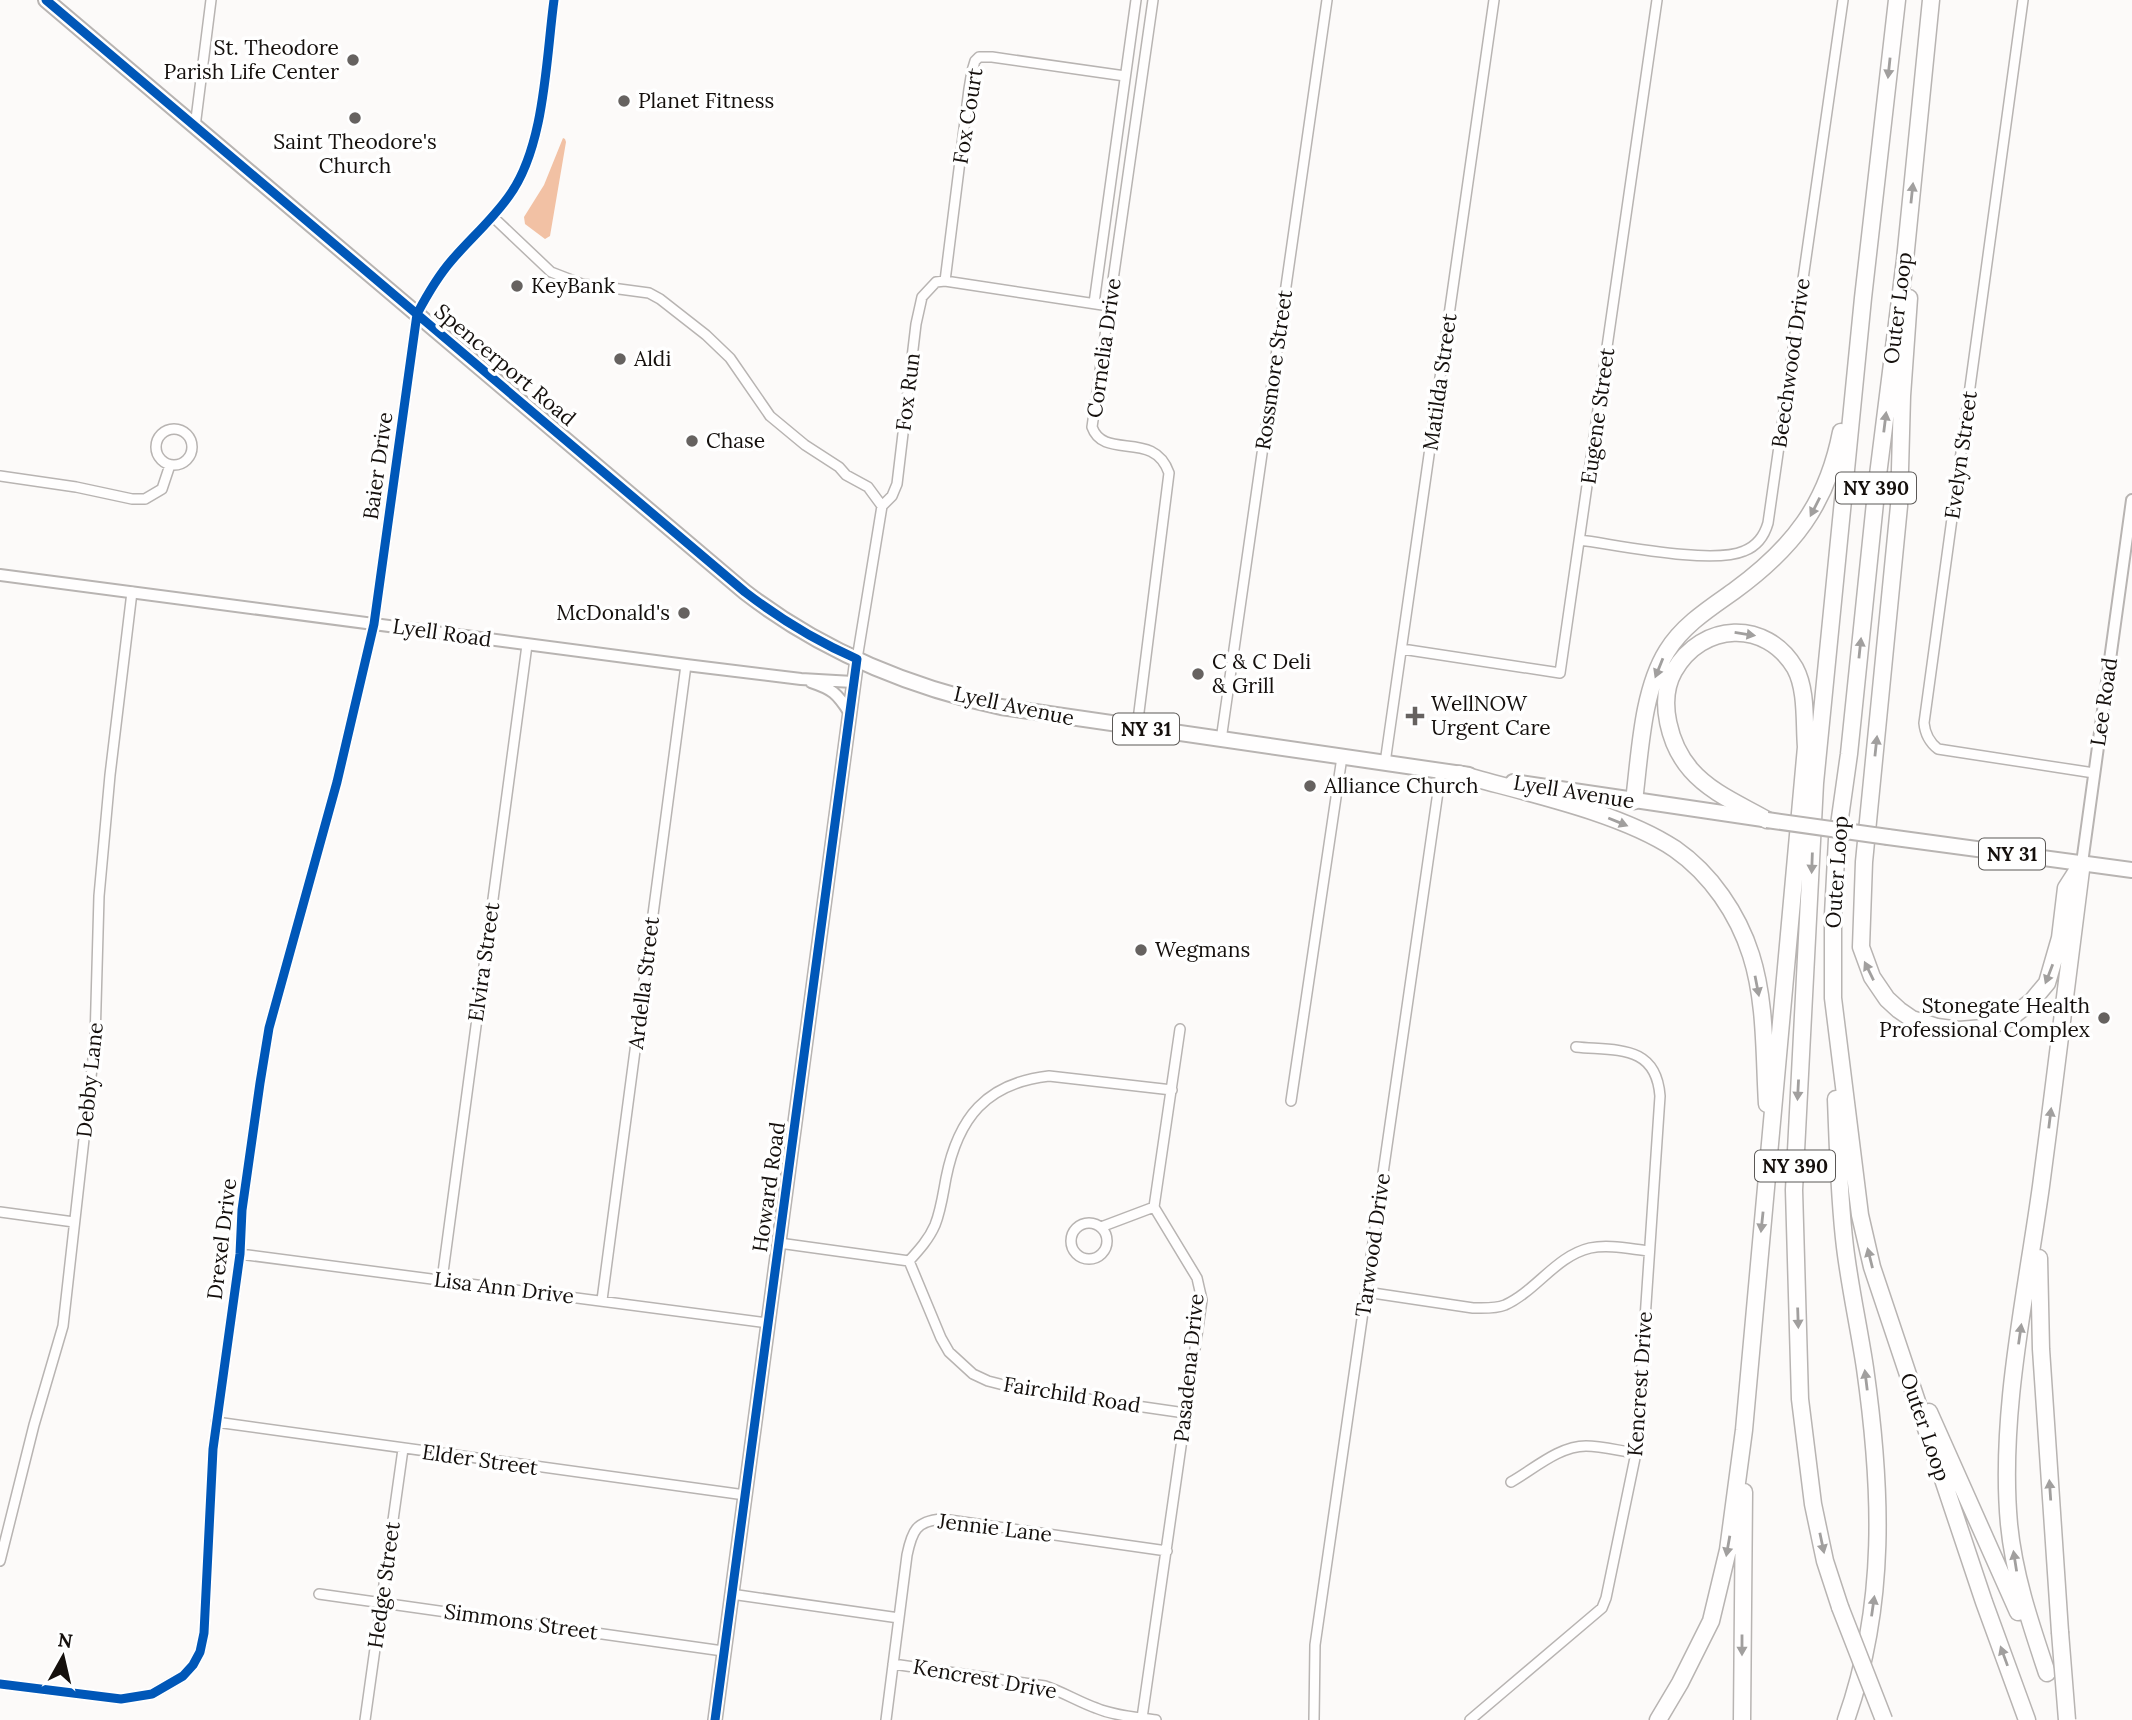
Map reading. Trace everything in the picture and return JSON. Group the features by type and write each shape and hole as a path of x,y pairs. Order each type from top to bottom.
{"highway":[{"name":"Outer Loop","path":"1884,1720 1840,1607 1825,1561 1813,1504 1800,1399 1794,1190 1815,783 1863,298 1896,0"},
{"name":"Outer Loop","path":"1931,0 1905,260 1837,839 1833,998 1860,1214 1872,1267 1984,1602 2027,1720"},
{"path":"1905,260 1910,302 1902,397 1899,506 1864,874 1861,947 1872,977 1887,999 1899,1010 1912,1019 1937,1027 1959,1030 1983,1028 2009,1019 2032,1001 2047,983 2060,939 2066,888 2081,863"},
{"path":"1634,801 1648,703 1659,666 1667,650 1681,632 1756,575 1790,544 1811,515 1826,484 1841,434 1863,298"},
{"path":"1658,1720 1711,1621 1728,1550 1744,1430 1762,1220 1771,1154 1806,747 1802,694 1797,671 1783,651 1763,638 1741,631 1718,635 1696,644 1674,671 1666,704 1672,738 1690,769 1708,786 1767,820"},
{"path":"1806,747 1821,722"},
{"path":"1459,774 1619,822 1673,848 1707,877 1733,915 1752,957 1759,994 1771,1154"},
{"path":"2047,1673 2018,1581 2009,1526 2006,1472 2014,1375 2041,1185 2081,863"},
{"path":"1833,998 1839,1193 1870,1410 1879,1508 1877,1578 1868,1646 1846,1720"},
{"path":"2041,1185 2039,1299 2067,1720"},
{"path":"1890,1324 2033,1645 2074,1720"},
{"path":"1742,1720 1744,1430"}],"main road":[{"name":"Spencerport Road","path":"46,0 745,592 781,619 857,659"},
{"name":"Lyell Avenue","path":"857,659 927,687 989,705 1634,801 2132,870"},
{"name":"Howard Road","path":"715,1720 857,659"}],"street":[{"path":"195,127 211,0"},
{"path":"417,314 434,283 511,194 533,144 541,105 554,0"},
{"path":"1094,303 1136,0"},
{"name":"Cornelia Drive","path":"1137,728 1169,473 1161,457 1154,451 1102,442 1095,436 1092,427 1153,0"},
{"name":"Rossmore Street","path":"1221,740 1327,0"},
{"name":"Matilda Street","path":"1385,763 1494,0"},
{"name":"Eugene Street","path":"1402,649 1560,673 1657,0"},
{"name":"Beechwood Drive","path":"1580,540 1718,557 1745,551 1764,535 1768,523 1843,0"},
{"name":"Evelyn Street","path":"2023,0 1924,723 1925,733 1932,745 1946,752 2094,773"},
{"name":"Fox Court","path":"945,281 969,89 975,61 979,57 992,57 1125,76"},
{"path":"493,217 551,272 582,284 649,293 660,299 706,335 730,358 770,416 846,475 868,487 882,506"},
{"path":"945,281 1109,306"},
{"name":"Fox Run","path":"857,659 882,506 892,496 897,484 916,324 922,297 936,282 945,281"},
{"name":"Baier Drive","path":"373,624 417,314"},
{"path":"180,430 190,438 192,449 187,460 170,465 160,459 157,442 163,433 180,430"},
{"path":"0,476 145,499 162,489 170,465"},
{"name":"Lee Road","path":"2081,863 2132,500"},
{"name":"Lyell Road","path":"0,575 686,666 853,682"},
{"name":"Debby Lane","path":"0,1561 34,1425 63,1326 95,1041 99,896 107,802 132,592"},
{"name":"Drexel Drive","path":"0,1684 121,1699 136,1698 167,1687 193,1665 202,1642 207,1610 213,1449 240,1254 242,1210 270,1028 337,782 373,624"},
{"name":"Elvira Street","path":"442,1280 527,645"},
{"name":"Ardella Street","path":"602,1300 686,666"},
{"name":"Lyell Road","path":"802,679 829,688 839,696 849,712"},
{"path":"1291,1101 1342,757"},
{"name":"Tarwood Drive","path":"1314,1720 1315,1645 1441,771"},
{"path":"1101,1227 1154,1207 1180,1029"},
{"name":"Kencrest Drive","path":"1470,1720 1602,1608 1636,1453 1661,1096 1659,1082 1649,1063 1638,1055 1625,1051 1576,1047"},
{"path":"779,1243 909,1261 925,1243 934,1227 942,1206 952,1152 963,1125 977,1107 997,1092 1032,1078 1049,1076 1172,1090"},
{"name":"Pasadena Drive","path":"1142,1718 1202,1300 1200,1287 1154,1207"},
{"path":"0,1212 74,1222"},
{"path":"1084,1224 1101,1227 1107,1237 1105,1249 1097,1258 1079,1256 1072,1246 1075,1230 1084,1224"},
{"path":"1366,1292 1473,1308 1490,1308 1504,1305 1578,1252 1603,1247 1649,1251"},
{"name":"Lisa Ann Drive","path":"240,1254 768,1323"},
{"name":"Fairchild Road","path":"909,1261 940,1338 949,1352 973,1374 1011,1387 1185,1413"},
{"name":"Elder Street","path":"216,1422 745,1495"},
{"path":"1511,1482 1570,1448 1587,1446 1636,1453"},
{"name":"Hedge Street","path":"365,1720 403,1449"},
{"name":"Jennie Lane","path":"899,1618 911,1538 927,1520 942,1519 1167,1552"},
{"name":"Simmons Street","path":"319,1594 723,1651"},
{"path":"731,1594 899,1618 886,1720"},
{"name":"Kencrest Drive","path":"893,1664 1045,1686 1065,1692 1095,1708 1156,1720"}],"shaded area":[{"path":"563,138 566,142 550,236 545,239 525,224 524,217 544,185"}],"cycle path":[{"path":"46,0 745,592 799,629 857,659 715,1720"},
{"path":"0,1684 121,1699 152,1694 183,1676 200,1652 204,1633 213,1449 260,1083 269,1028 337,782 374,624 417,314 442,273 489,221 521,176 530,153 542,102 554,0"}],"place":[{"name":"St. Theodore Parish Life Center","path":"353,60"},
{"name":"Planet Fitness","path":"624,101"},
{"name":"Saint Theodore's Church","path":"355,118"},
{"name":"KeyBank","path":"517,286"},
{"name":"Aldi","path":"620,359"},
{"name":"Chase","path":"692,441"},
{"name":"McDonald's","path":"684,613"},
{"name":"C & C Deli & Grill","path":"1198,674"},
{"name":"WellNOW Urgent Care","path":"1415,716"},
{"name":"Alliance Church","path":"1310,786"},
{"name":"Wegmans","path":"1141,950"},
{"name":"Stonegate Health Professional Complex","path":"2104,1018"}]}
